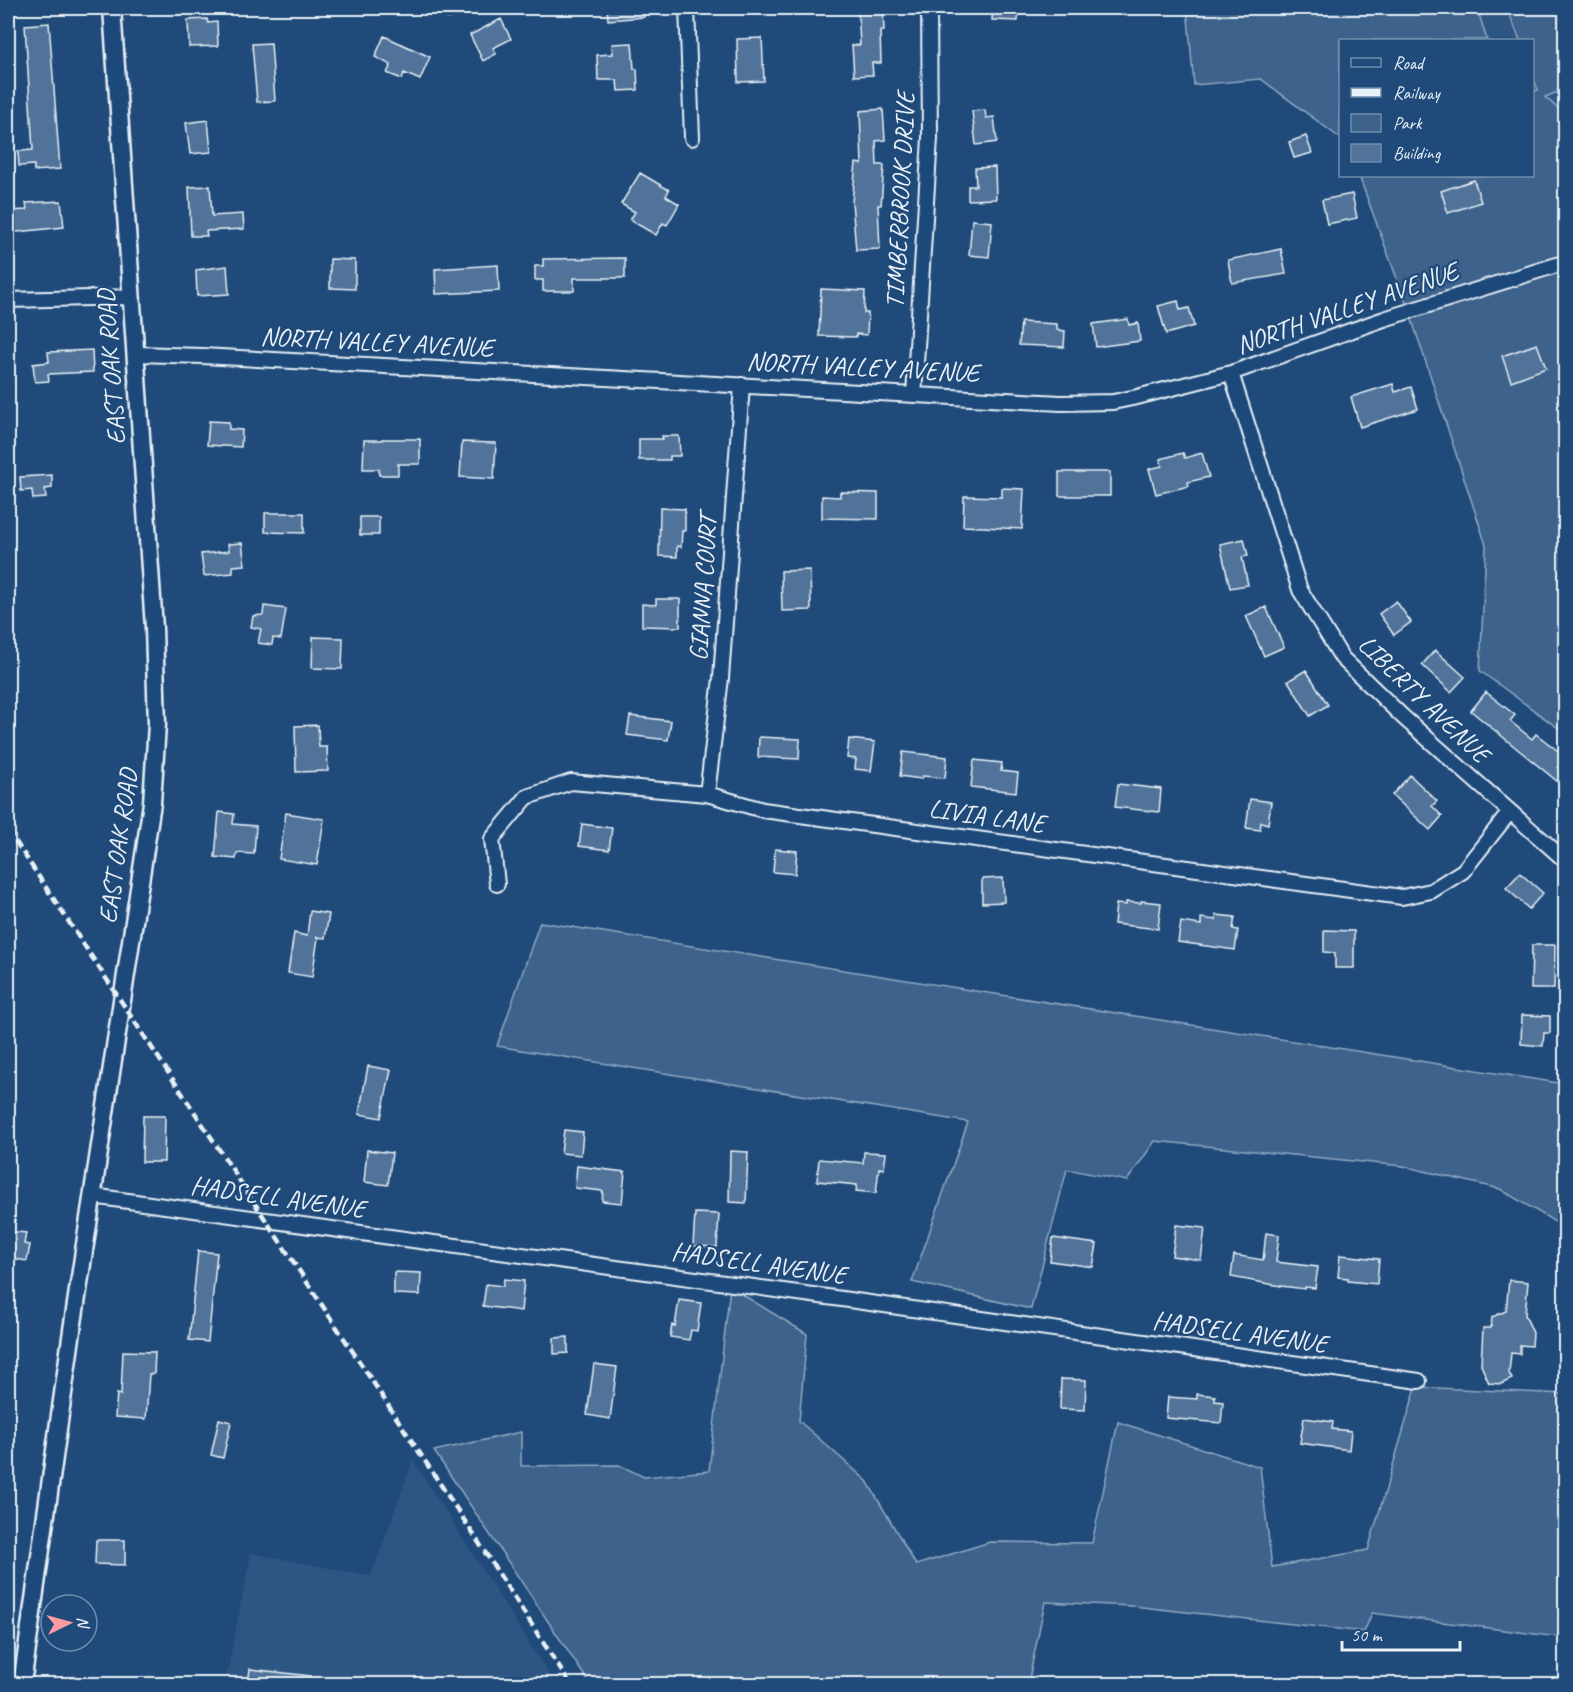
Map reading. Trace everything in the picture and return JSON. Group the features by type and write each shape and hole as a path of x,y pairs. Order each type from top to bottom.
{"street":[{"name":"EAST OAK ROAD","path":"22,1684 92,1196 152,803 157,724 152,583 112,8"},
{"path":"687,8 692,138"},
{"name":"TIMBERBROOK DRIVE","path":"914,395 930,138 928,8"},
{"name":"NORTH VALLEY AVENUE","path":"136,354 741,384 1061,403 1113,402 1137,398 1231,373 1384,319 1566,262"},
{"path":"8,300 132,297"},
{"name":"LIBERTY AVENUE","path":"1231,373 1300,590 1342,658 1509,813 1566,861"},
{"name":"GIANNA COURT","path":"707,794 721,678 741,384"},
{"name":"LIVIA LANE","path":"497,884 492,840 528,797 571,782 707,794 763,810 1402,897 1431,891 1463,871 1509,813"},
{"name":"HADSELL AVENUE","path":"92,1196 861,1301 1419,1382"}],"shaded area":[{"path":"1477,8 1565,8 1565,120 1564,114 1537,90 1534,92 1534,39 1487,39"},
{"path":"413,1460 555,1684 225,1684 251,1553 371,1576"}],"green space":[{"path":"1187,8 1477,8 1487,39 1339,39 1339,137 1261,79 1194,85"},
{"path":"1507,8 1565,8 1565,89 1545,97 1564,114 1566,121 1565,733 1480,671 1486,545 1409,311 1359,177 1534,177 1534,92 1538,90 1534,79 1534,39 1520,39"},
{"path":"540,922 1565,1084 1565,1228 1500,1189 1403,1166 1155,1141 1127,1181 1067,1169 1031,1309 912,1282 968,1122 497,1046"},
{"path":"730,1287 807,1334 799,1421 867,1481 916,1565 990,1542 1092,1543 1118,1422 1260,1467 1272,1567 1368,1550 1416,1387 1565,1394 1565,1638 1372,1613 1364,1632 1133,1606 1045,1602 1028,1684 590,1684 434,1451 521,1432 521,1466 619,1465 644,1477 709,1471"}],"building":[{"path":"607,8 643,8 644,17 608,20"},
{"path":"858,8 883,8 884,31 880,31 881,63 872,63 873,75 854,76 852,45 860,45"},
{"path":"993,8 1019,8 1018,21 992,20"},
{"path":"207,19 208,23 217,22 218,46 189,47 188,20"},
{"path":"501,19 511,39 493,48 496,54 483,61 470,35"},
{"path":"49,23 60,169 34,171 34,165 19,166 18,151 33,150 25,25"},
{"path":"384,36 430,57 420,80 404,73 402,79 387,73 391,65 375,57"},
{"path":"762,38 764,81 738,82 737,39"},
{"path":"271,43 275,101 257,102 252,44"},
{"path":"632,43 638,90 618,91 617,80 598,80 597,55 613,54 612,44"},
{"path":"883,109 885,140 876,141 877,165 884,165 881,205 878,205 880,249 856,250 852,202 856,163 862,164 860,111"},
{"path":"985,110 986,118 994,117 997,142 976,145 972,111"},
{"path":"208,120 211,152 190,154 186,123"},
{"path":"1306,136 1312,153 1294,158 1289,142"},
{"path":"995,167 996,199 968,200 968,186 976,186 975,168"},
{"path":"640,173 669,190 666,196 679,204 667,225 663,223 656,235 630,220 635,212 621,204"},
{"path":"1474,180 1481,202 1448,213 1441,191"},
{"path":"210,186 212,216 243,214 244,229 206,231 207,236 191,236 189,187"},
{"path":"1352,194 1357,218 1327,224 1322,200"},
{"path":"61,201 64,227 8,233 8,211 27,210 26,203"},
{"path":"972,220 992,222 989,257 969,255"},
{"path":"1281,249 1286,274 1232,283 1228,260"},
{"path":"625,258 625,278 574,278 574,291 543,291 543,280 535,280 535,266 543,266 543,259"},
{"path":"330,259 355,260 355,289 330,288"},
{"path":"498,265 499,291 436,294 435,269"},
{"path":"227,266 229,294 197,296 196,270"},
{"path":"821,289 865,291 864,313 868,313 867,335 819,336"},
{"path":"1178,301 1180,310 1189,308 1194,326 1166,334 1158,306"},
{"path":"1128,319 1129,325 1138,323 1140,341 1096,347 1093,324"},
{"path":"1021,322 1057,324 1057,330 1065,331 1064,347 1019,345"},
{"path":"1537,344 1546,368 1511,381 1502,356"},
{"path":"92,350 93,372 48,374 49,381 35,382 33,364 49,362 48,352"},
{"path":"1393,384 1395,392 1411,387 1418,409 1360,427 1351,397"},
{"path":"209,421 229,422 229,429 242,430 241,447 207,445"},
{"path":"662,436 679,436 680,456 670,456 670,460 639,460 639,439 663,439"},
{"path":"420,439 420,464 398,464 398,475 379,475 379,469 363,469 364,440"},
{"path":"462,442 496,443 494,479 460,477"},
{"path":"1183,453 1185,458 1202,453 1209,477 1188,482 1189,486 1156,494 1149,469 1162,466 1160,459"},
{"path":"1059,472 1110,472 1110,496 1059,496"},
{"path":"52,475 52,488 45,489 46,498 33,499 32,490 21,491 20,477"},
{"path":"1002,488 1024,489 1022,529 963,526 964,496 1002,497"},
{"path":"840,492 878,493 878,519 822,518 822,496 840,497"},
{"path":"660,508 685,509 685,531 682,531 681,547 677,546 677,557 659,556"},
{"path":"265,513 304,513 304,533 265,532"},
{"path":"360,517 379,517 379,535 360,535"},
{"path":"1244,539 1248,556 1242,557 1248,585 1230,588 1220,544"},
{"path":"242,543 245,565 233,566 233,573 204,576 201,554 229,551 228,544"},
{"path":"810,570 811,610 782,611 781,571"},
{"path":"656,599 680,599 680,627 642,626 642,604 656,605"},
{"path":"1396,601 1411,622 1394,635 1379,614"},
{"path":"264,606 286,609 281,639 273,638 272,645 258,643 261,629 251,627 253,616 263,615"},
{"path":"1266,607 1284,647 1264,656 1246,616"},
{"path":"313,637 343,638 342,669 312,668"},
{"path":"1435,650 1465,677 1451,692 1422,665"},
{"path":"1306,670 1328,705 1310,716 1288,681"},
{"path":"1486,692 1515,715 1510,721 1532,739 1536,734 1566,757 1566,773 1558,782 1471,711"},
{"path":"630,716 671,721 668,740 627,735"},
{"path":"318,725 319,747 327,747 328,771 296,772 295,726"},
{"path":"759,737 800,739 799,759 758,757"},
{"path":"849,739 875,742 871,771 855,769 856,759 847,758"},
{"path":"903,752 947,757 945,778 922,776 921,779 900,776"},
{"path":"974,760 1002,763 1001,771 1018,773 1016,792 971,787"},
{"path":"1410,775 1437,801 1432,806 1442,816 1430,830 1392,795"},
{"path":"1118,784 1161,789 1159,812 1115,807"},
{"path":"1250,799 1271,802 1268,824 1261,822 1260,830 1246,828"},
{"path":"219,812 234,814 233,824 256,826 254,854 237,853 236,859 215,857"},
{"path":"286,813 324,819 317,865 279,859"},
{"path":"582,824 612,828 609,850 579,846"},
{"path":"775,849 797,851 795,874 773,872"},
{"path":"1520,873 1543,893 1529,909 1506,888"},
{"path":"1003,878 1004,902 982,903 982,879"},
{"path":"1141,901 1161,903 1158,929 1114,924 1116,904 1126,905 1126,902 1141,903"},
{"path":"310,911 329,914 325,938 316,937 318,938 312,977 288,973 294,933 307,936"},
{"path":"1216,915 1235,917 1233,929 1238,930 1235,950 1178,942 1181,922 1201,925 1201,918 1216,920"},
{"path":"1324,930 1354,931 1354,968 1335,968 1335,953 1324,952"},
{"path":"1532,945 1555,945 1554,989 1531,989"},
{"path":"1522,1015 1550,1016 1550,1033 1544,1033 1543,1046 1521,1044"},
{"path":"368,1066 391,1070 381,1118 359,1114"},
{"path":"143,1116 165,1116 164,1162 142,1162"},
{"path":"564,1130 583,1132 581,1155 561,1153"},
{"path":"367,1150 392,1153 388,1185 364,1182"},
{"path":"730,1151 748,1152 746,1203 729,1202"},
{"path":"864,1152 886,1153 884,1169 879,1168 876,1193 856,1191 857,1185 817,1181 819,1159 863,1163"},
{"path":"577,1166 625,1172 622,1203 602,1201 603,1191 575,1188"},
{"path":"695,1213 719,1214 717,1247 693,1246"},
{"path":"1176,1225 1205,1228 1201,1260 1172,1256"},
{"path":"8,1231 26,1233 24,1244 30,1245 27,1261 8,1258"},
{"path":"1266,1233 1279,1235 1276,1262 1318,1267 1315,1288 1281,1286 1231,1277 1234,1255 1263,1260"},
{"path":"1053,1238 1097,1244 1093,1267 1050,1261"},
{"path":"198,1251 217,1253 208,1342 189,1340"},
{"path":"1340,1255 1379,1259 1377,1284 1348,1281 1348,1278 1338,1277"},
{"path":"394,1272 421,1273 420,1295 394,1294"},
{"path":"504,1279 524,1281 521,1311 483,1306 486,1284 503,1286"},
{"path":"1509,1280 1528,1282 1525,1315 1533,1333 1532,1346 1520,1345 1520,1354 1511,1353 1509,1373 1512,1379 1501,1384 1489,1383 1481,1365 1483,1328 1491,1328 1492,1317 1506,1311"},
{"path":"679,1300 701,1303 697,1331 691,1330 689,1340 670,1337 672,1325 675,1326"},
{"path":"568,1337 568,1353 554,1354 554,1338"},
{"path":"123,1351 155,1352 154,1374 149,1374 146,1419 115,1417 117,1394 121,1395"},
{"path":"594,1364 617,1367 610,1419 587,1415"},
{"path":"1061,1379 1086,1380 1085,1410 1060,1409"},
{"path":"1197,1394 1215,1396 1215,1401 1223,1402 1221,1423 1166,1418 1168,1397 1197,1399"},
{"path":"1304,1418 1333,1422 1332,1429 1351,1431 1349,1450 1300,1443"},
{"path":"219,1419 231,1422 223,1458 211,1455"},
{"path":"96,1540 125,1540 125,1565 95,1564"},
{"path":"250,1669 310,1676 309,1684 248,1684"}],"railway":[{"path":"8,830 570,1684"}]}
